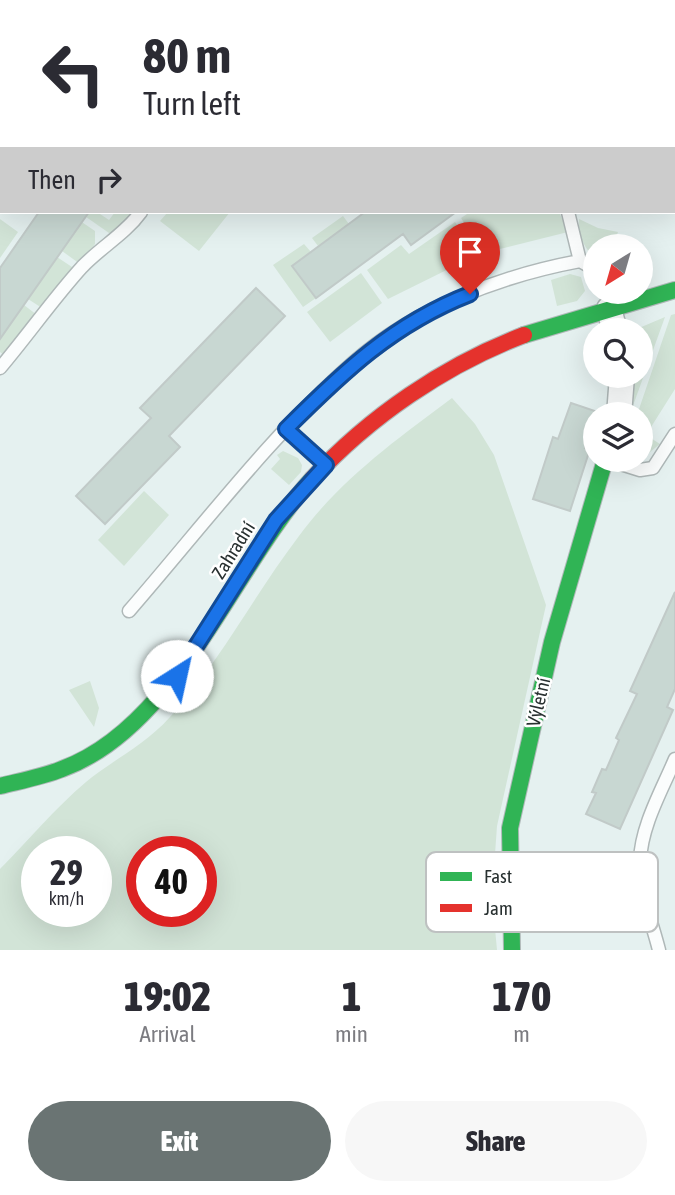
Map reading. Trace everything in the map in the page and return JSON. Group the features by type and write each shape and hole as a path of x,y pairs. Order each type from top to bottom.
{"street":[{"name":"Zahradní","path":"0,786 59,772 90,756 131,726 162,696 192,655 276,520 326,465 390,409 430,382 490,349 675,290"},
{"name":"Výletní","path":"510,852 510,828 552,642 602,472"},
{"name":"Výletní","path":"512,932 512,950"}],"lane":[{"path":"0,368 81,269 98,251 129,228 140,214"},
{"path":"568,214 580,261"},
{"path":"129,611 286,429 355,361 398,330 448,302 512,277 583,262"},
{"path":"286,429 326,465"},
{"path":"653,468 675,434"},
{"path":"642,852 646,832 675,759"},
{"path":"654,932 659,950"}],"green space":[{"path":"52,214 70,214 95,231 95,244 80,264 62,251 75,230"},
{"path":"82,214 100,214 109,220 114,214 133,214 116,232 109,233"},
{"path":"166,214 228,214 199,251 160,221"},
{"path":"467,214 560,214 568,232 484,253 461,218"},
{"path":"343,216 349,224 318,246 312,238"},
{"path":"0,219 18,232 0,258"},
{"path":"579,219 598,228 618,232 583,234 583,242"},
{"path":"455,222 477,255 388,299 367,270 401,245 409,254"},
{"path":"304,244 311,252 292,266 316,298 303,307 273,265"},
{"path":"57,257 75,269 42,308 28,299"},
{"path":"361,273 382,303 330,342 307,312"},
{"path":"570,274 581,277 583,294 577,301 557,306 551,280"},
{"path":"24,305 37,315 5,356 0,352 0,339"},
{"path":"675,314 675,389 653,424 653,402 641,402 646,388 653,388 653,368 671,315"},
{"path":"665,317 653,350 653,322"},
{"path":"632,388 639,388 634,402 631,402"},
{"path":"452,398 475,424 494,455 546,605 497,826 495,852 426,852 426,932 495,932 497,950 0,950 0,869 21,847 21,927 112,927 112,836 32,836 75,792 150,736 170,717 205,674 283,558 315,516 370,461"},
{"path":"653,440 660,444 653,450"},
{"path":"283,451 298,458 302,465 301,472 289,485 271,469 280,459 277,455"},
{"path":"144,491 169,515 124,566 98,540"},
{"path":"90,681 99,708 94,727 69,690"}],"building":[{"path":"38,214 88,214 0,339 0,268"},
{"path":"362,214 453,214 411,245 403,234 316,298 292,266"},
{"path":"256,288 285,316 169,436 180,447 105,524 76,496 151,418 140,408"},
{"path":"571,403 583,407 583,471 570,511 533,499 553,437 558,439"},
{"path":"675,592 675,689 667,707 673,710 620,829 586,814 596,793 592,792 602,769 606,770 619,740 616,738 637,694 630,691"}],"traffic: fast":[{"path":"524,335 675,290"},
{"path":"510,852 510,828 552,642 602,472"},
{"path":"0,786 62,769 103,748 138,718 171,682 201,641 283,515 312,479"},
{"path":"512,932 512,950"}],"traffic: jam":[{"path":"312,479 358,435 410,395 466,361 524,335"}],"route":[{"path":"177,676 276,520 326,465 286,429 355,361 398,330 448,302 470,294"}]}
